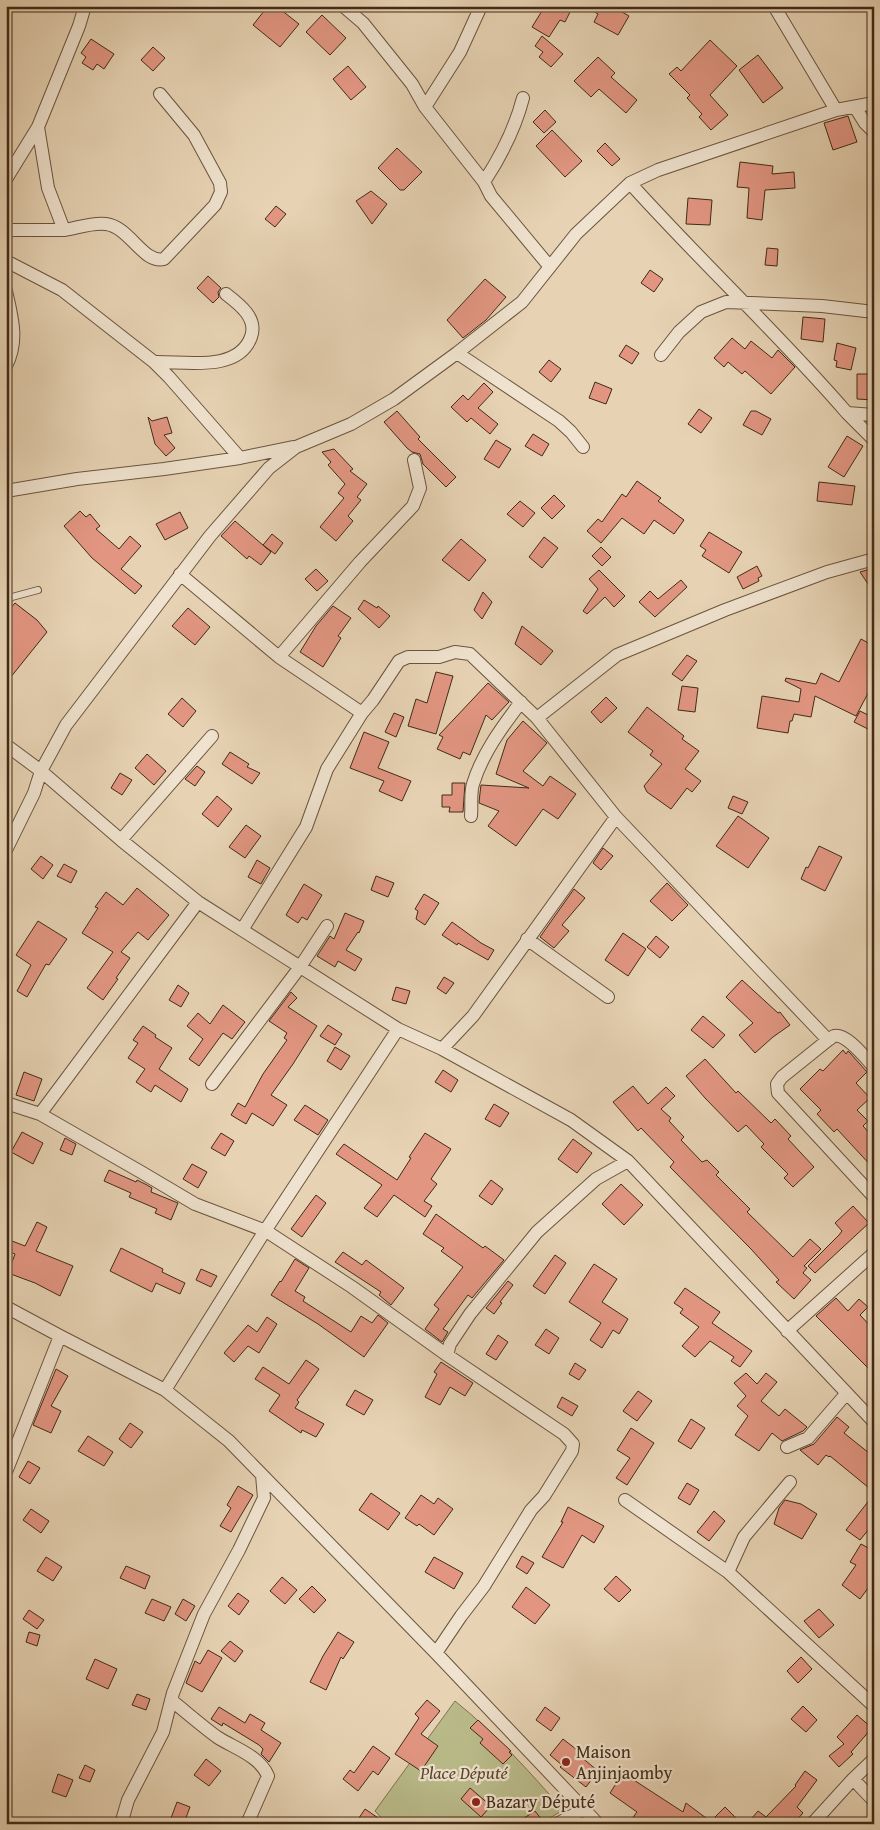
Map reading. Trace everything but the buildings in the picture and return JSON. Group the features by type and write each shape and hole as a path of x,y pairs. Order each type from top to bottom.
{"street":[{"path":"6,179 38,127 79,26 85,6"},
{"path":"343,6 363,24 412,84 425,107 484,182 491,196 550,267"},
{"path":"425,107 460,52 481,6"},
{"path":"774,6 836,110"},
{"path":"6,230 64,230 106,224 119,228 145,253 157,260 164,259 170,254 215,205 221,192 220,183 194,135 160,94"},
{"path":"484,182 506,146 523,98"},
{"path":"6,491 76,479 240,458 296,447 351,424 394,399 522,302 576,234 630,183 658,170 836,110 874,103"},
{"path":"855,107 865,124 874,132"},
{"path":"38,127 48,188 64,230"},
{"path":"630,183 874,440"},
{"path":"6,261 62,290 154,362 240,458"},
{"path":"6,291 14,324 14,340 6,366"},
{"path":"154,362 200,362 227,360 236,357 251,339 253,325 245,311 226,294"},
{"path":"661,355 679,332 701,312 726,302 822,306 874,312"},
{"path":"457,353 559,421 571,432 583,448"},
{"path":"847,413 874,415"},
{"path":"6,850 34,794 41,771 66,726 210,536 269,468 296,447"},
{"path":"279,657 360,562 413,506 420,488 414,460"},
{"path":"538,718 617,655 725,610 818,575 874,559"},
{"path":"180,574 279,657 362,712"},
{"path":"242,930 306,826 327,768 362,712 373,700 399,661 408,657 439,657 456,652 470,654 538,718 616,817 828,1040"},
{"path":"471,816 473,786 480,768 501,728 521,702"},
{"path":"121,840 212,736"},
{"path":"6,745 41,771 121,840 198,902 398,1029 442,1049 572,1120 628,1161 874,1422"},
{"path":"442,1049 473,1016 616,817"},
{"path":"40,1114 198,902"},
{"path":"212,1084 300,967 327,926"},
{"path":"527,939 608,997"},
{"path":"165,1390 398,1029"},
{"path":"874,1067 848,1040 841,1036 834,1036 782,1077 776,1084 778,1093 874,1197"},
{"path":"6,1103 40,1114 195,1204 266,1231 352,1287 447,1355 564,1434 573,1444 572,1451 544,1496 531,1510 484,1586 436,1653"},
{"path":"447,1355 450,1344 470,1314 537,1232 596,1179 628,1161"},
{"path":"787,1331 874,1253"},
{"path":"6,1307 165,1390 229,1441 436,1653 598,1824"},
{"path":"6,1472 60,1336"},
{"path":"786,1447 808,1438 846,1394"},
{"path":"120,1824 128,1800 163,1732 172,1700 204,1614 239,1550 264,1498 262,1475"},
{"path":"728,1572 744,1537 790,1482"},
{"path":"626,1500 728,1572 874,1706"},
{"path":"172,1700 217,1737 254,1759 265,1768 268,1776 246,1824"},
{"path":"812,1824 852,1779 874,1759"},
{"path":"852,1779 874,1801"},
{"path":"557,1824 584,1809"}],"lane":[{"path":"6,602 12,597 38,590"}],"green space":[{"name":"Place Député","path":"455,1701 498,1739 563,1810 540,1824 387,1824 375,1811"}],"place":[{"name":"Maison Anjinjaomby","path":"566,1762"},
{"name":"Bazary Député","path":"476,1802"}]}
